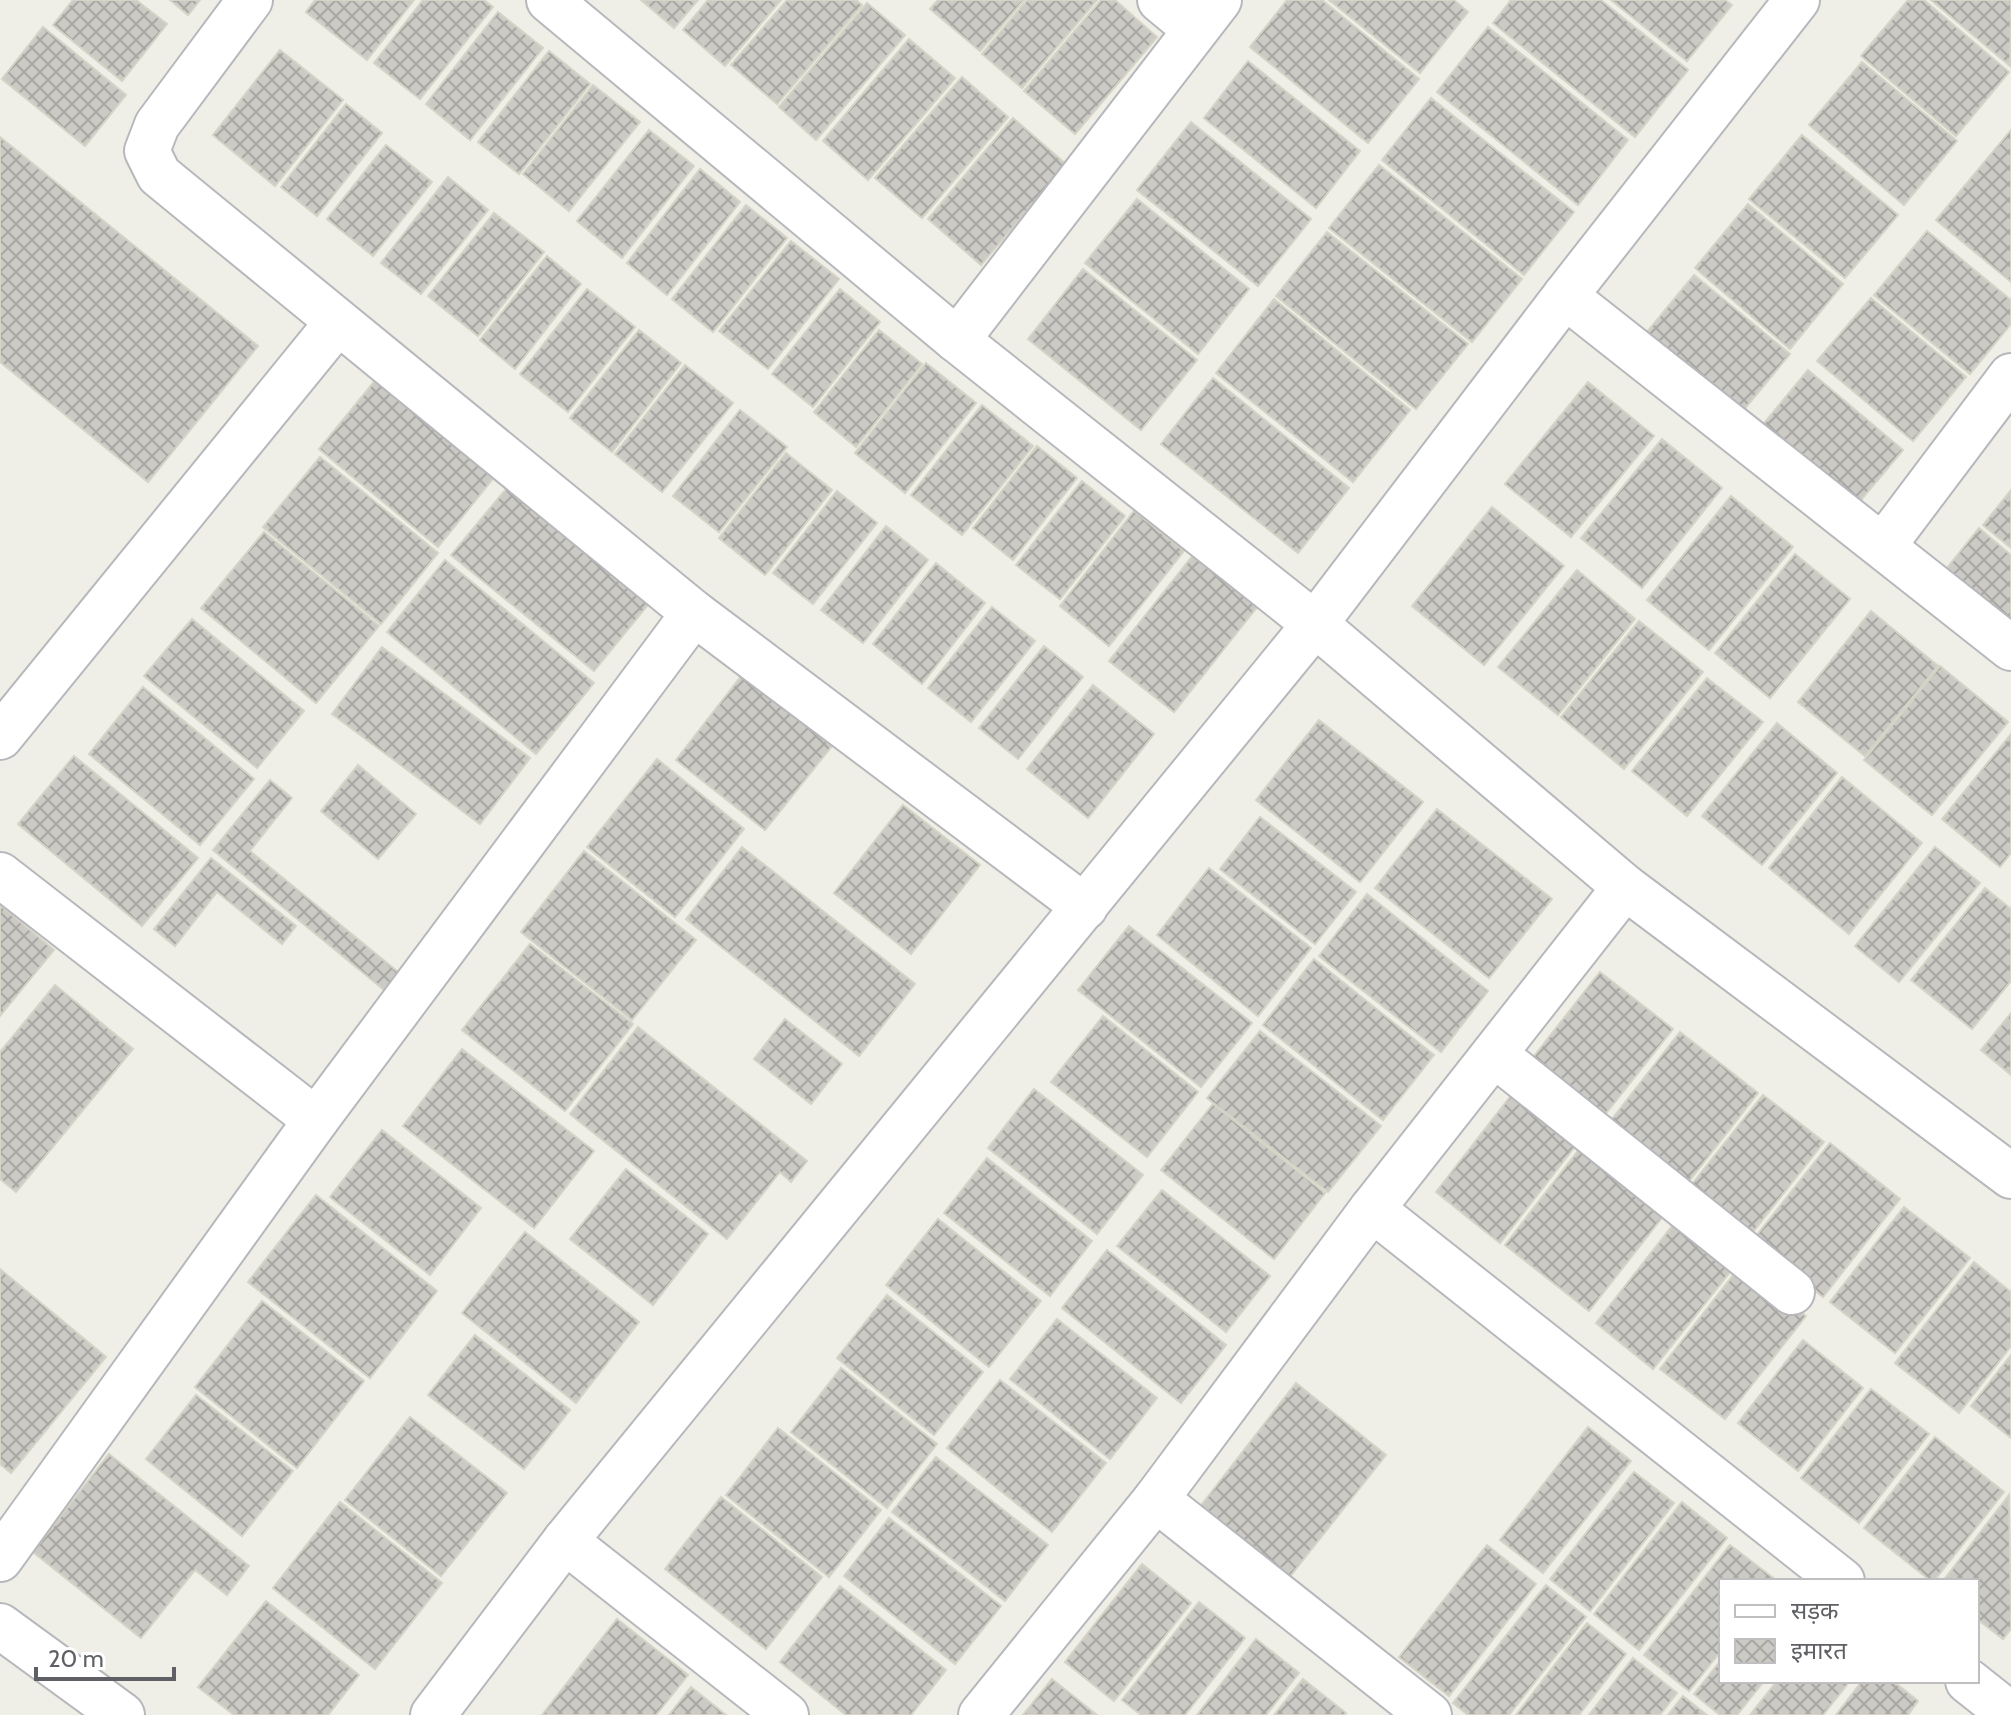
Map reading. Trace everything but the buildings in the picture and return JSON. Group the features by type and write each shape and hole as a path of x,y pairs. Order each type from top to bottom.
{"street":[{"path":"250,0 157,125 147,151 159,175 694,613 1085,907"},
{"path":"549,0 957,340 1315,624 1625,887 2011,1176"},
{"path":"957,340 1207,15 1160,0"},
{"path":"433,1715 565,1541 1315,624 1565,296 1797,0"},
{"path":"1565,296 2011,648"},
{"path":"0,737 337,323"},
{"path":"1883,546 2011,376"},
{"path":"0,1559 316,1120 694,613"},
{"path":"0,875 316,1120"},
{"path":"981,1715 1156,1499 1372,1209 1625,887"},
{"path":"1494,1054 1792,1292"},
{"path":"1372,1209 1839,1579"},
{"path":"1156,1499 1429,1715"},
{"path":"565,1541 786,1715"},
{"path":"0,1626 122,1715"},
{"path":"1971,1683 2011,1715"}]}
